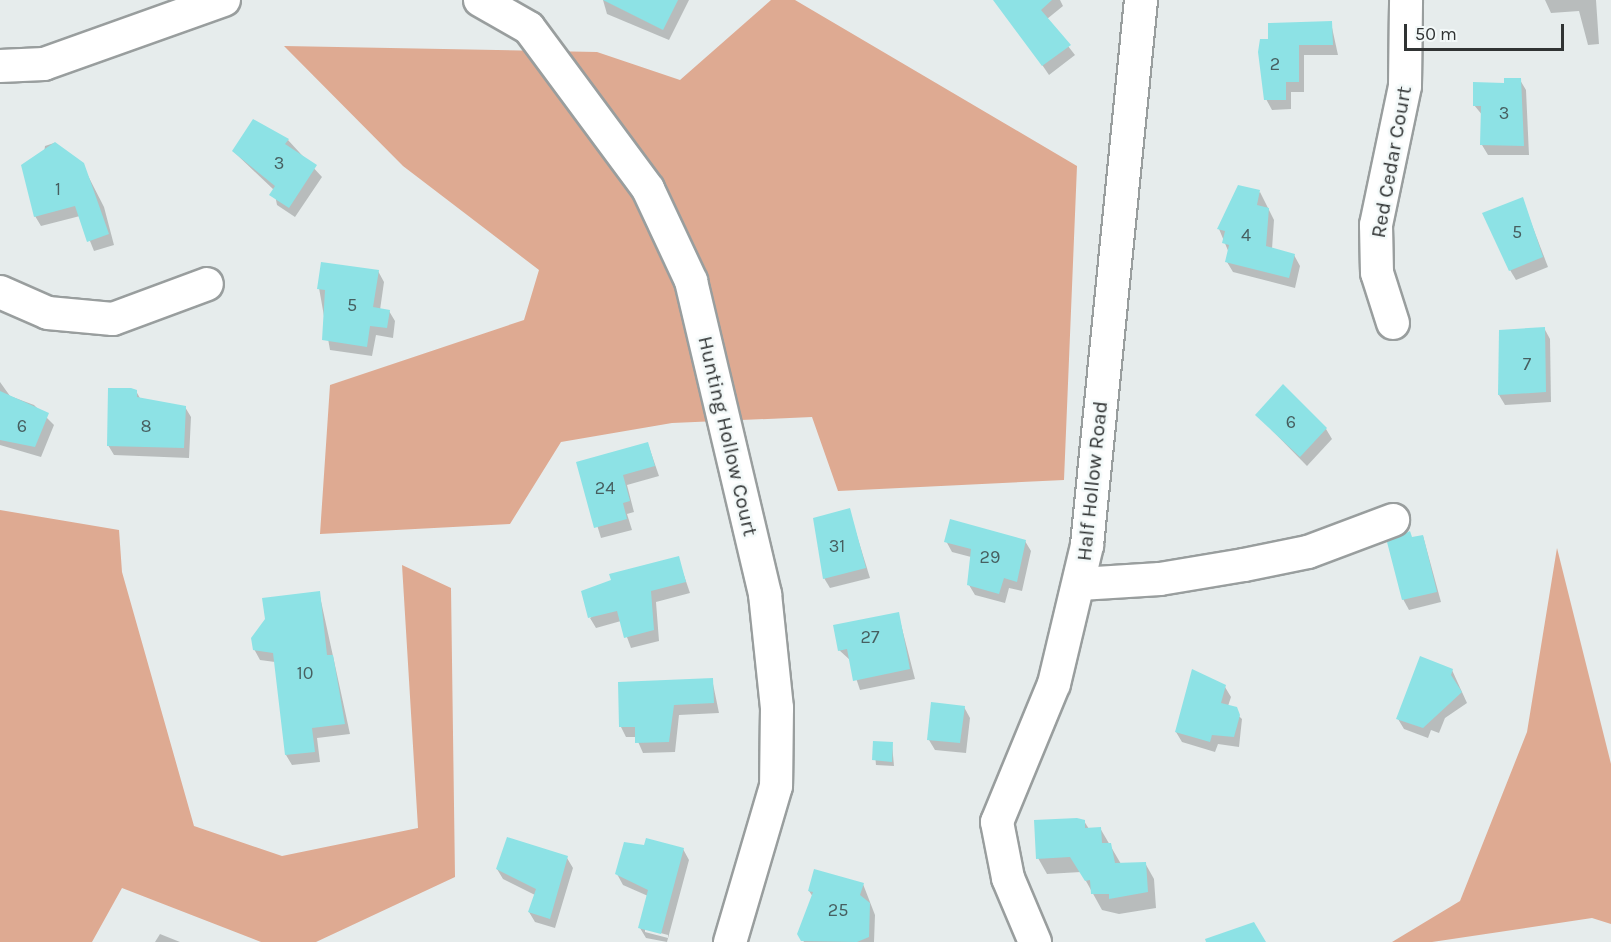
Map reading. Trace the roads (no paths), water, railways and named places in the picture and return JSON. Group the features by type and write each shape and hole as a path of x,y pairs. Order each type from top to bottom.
{"street":[{"path":"0,66 44,64 224,0"},
{"name":"Hunting Hollow Court","path":"480,0 528,28 648,189 691,281 765,594 777,708 776,786 730,942"},
{"name":"Half Hollow Road","path":"1035,942 1008,878 997,822 1054,684 1080,584 1141,0"},
{"name":"Red Cedar Court","path":"1393,322 1377,273 1376,225 1405,86 1407,0"},
{"path":"0,292 48,312 113,319 207,284"},
{"path":"1080,584 1160,579 1255,563 1308,552 1394,520"}]}
